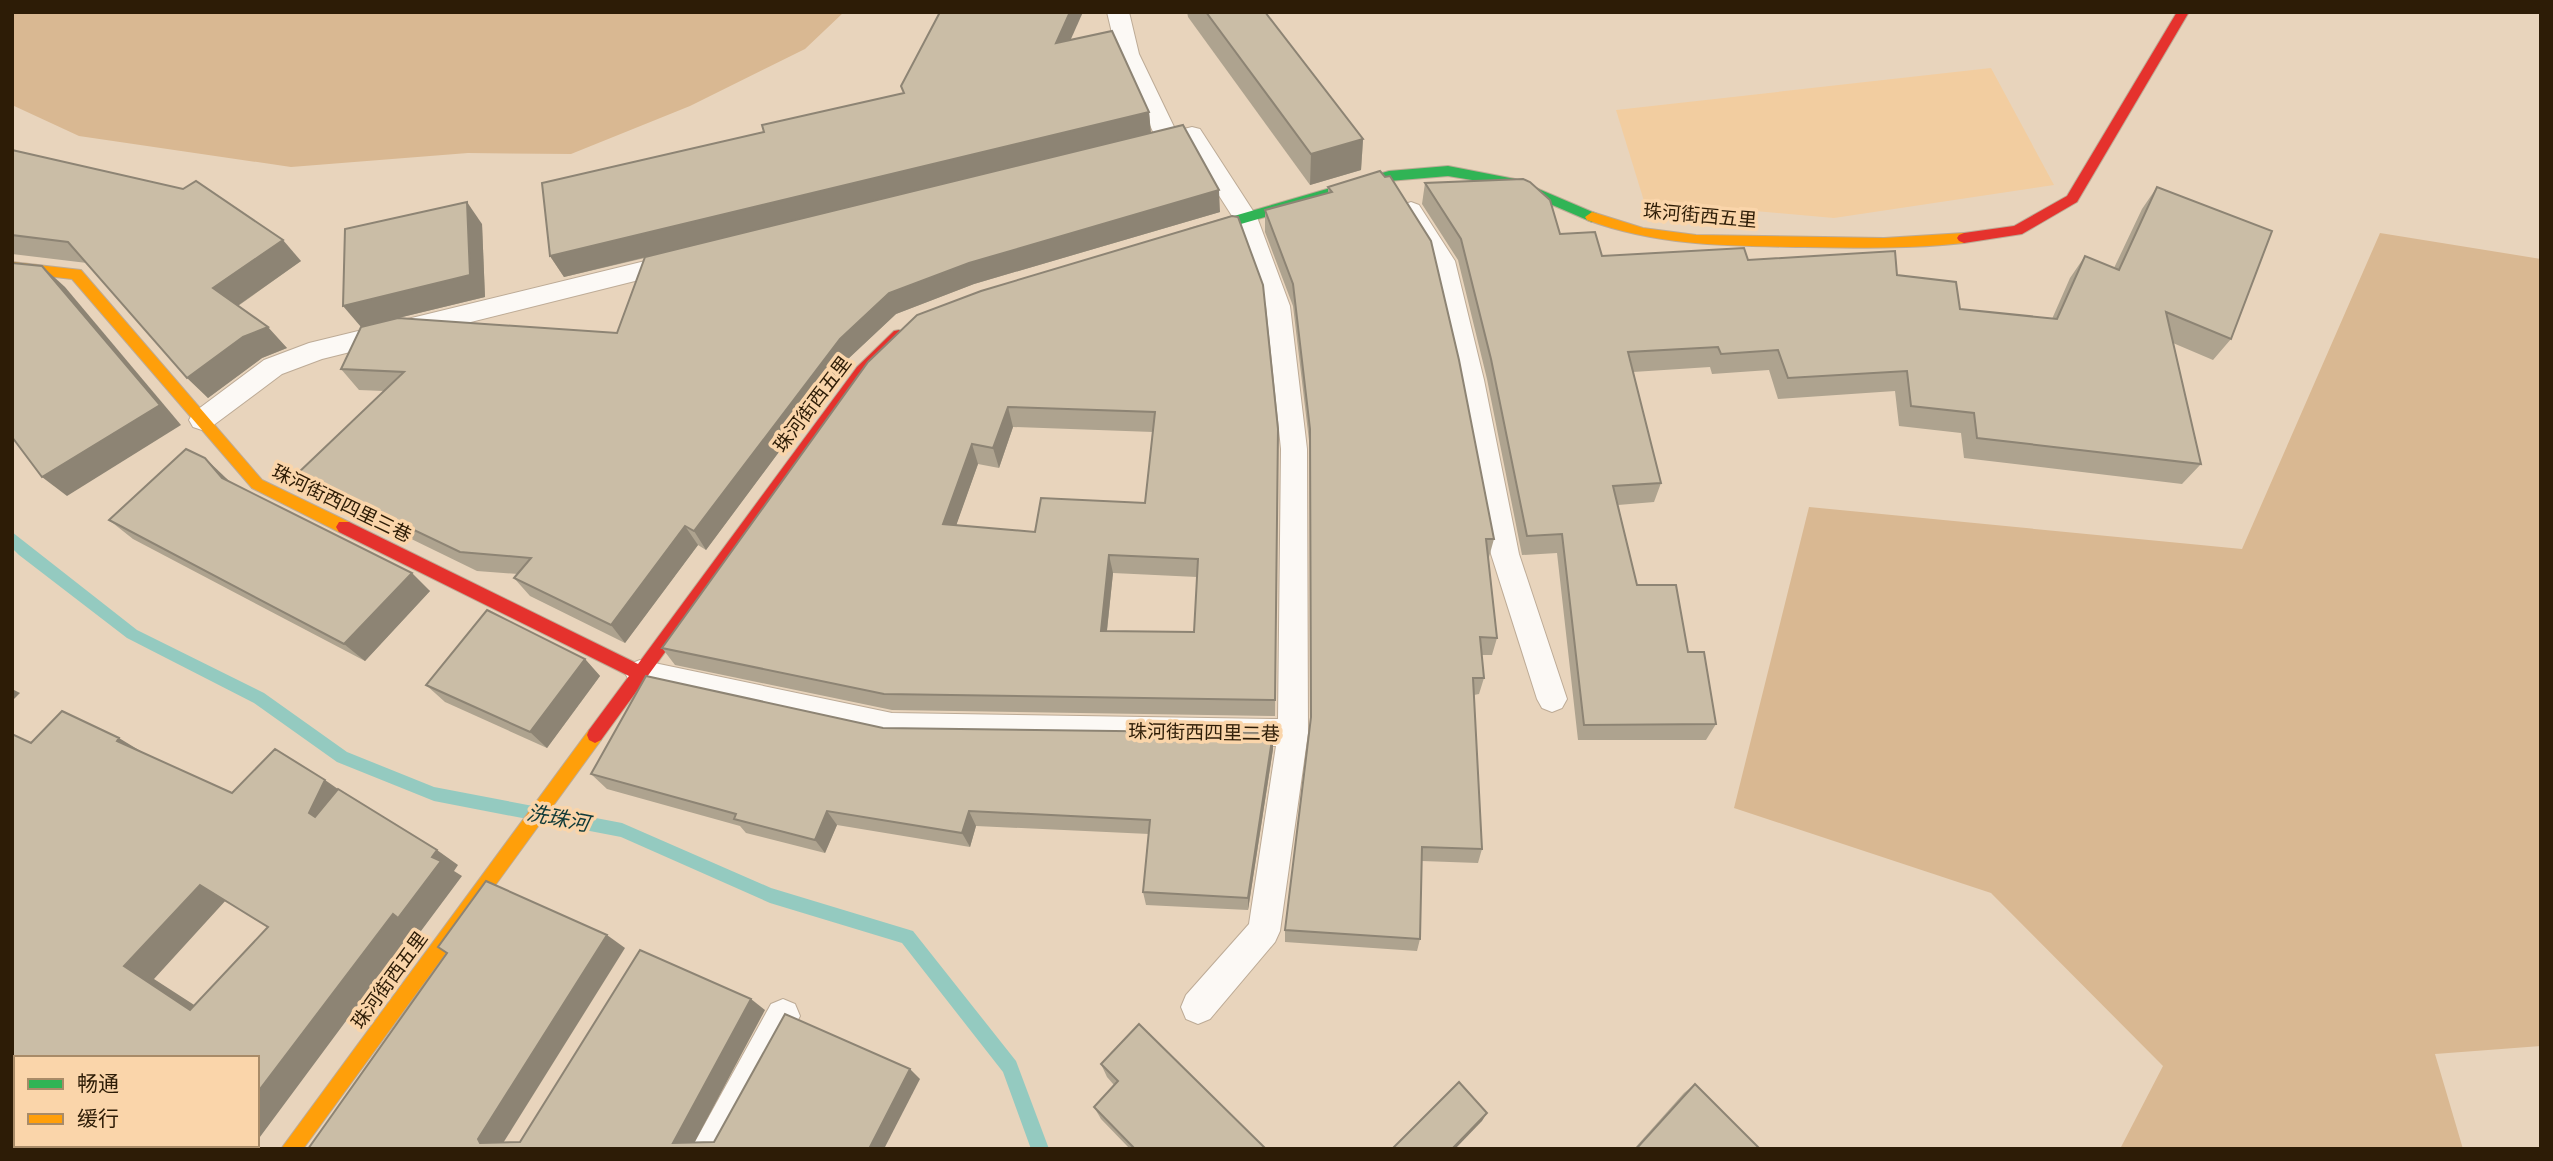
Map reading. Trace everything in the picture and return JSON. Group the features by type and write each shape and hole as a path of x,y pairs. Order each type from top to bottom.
{"street":[{"name":"珠河街西五里","path":"1168,241 1389,176 1447,171 1510,182 1609,224 1649,234 1716,241 1875,243 1948,240 2017,230 2072,199 2183,12"},
{"name":"珠河街西四里三巷","path":"12,267 76,274 257,484 640,673"},
{"name":"珠河街西五里","path":"298,1147 490,878 862,371 910,325"}],"lane":[{"path":"1118,12 1128,54 1169,141 1128,151"},
{"name":"珠河街西四里二巷","path":"640,673 892,727 1293,733 1294,449 1278,306 1245,217 1192,135 1169,141"},
{"path":"1389,176 1443,261 1471,380 1505,554 1552,699"},
{"path":"202,420 273,367 318,350 696,257"},
{"path":"1198,1007 1264,931 1293,733"},
{"path":"708,1149 783,1016"}],"shaded area":[{"path":"12,12 844,12 805,49 690,106 571,154 468,153 291,167 79,136 12,105"},
{"path":"1991,68 2054,185 1834,218 1644,201 1616,110"},
{"path":"2380,233 2541,259 2541,1046 2435,1054 2463,1149 2120,1149 2163,1066 1991,893 1734,808 1809,507 2242,549"}],"building":[{"path":"940,12 1070,12 1056,43 1112,31 1149,112 550,256 542,183 764,132 762,125 904,93 901,86"},
{"path":"1206,12 1265,12 1363,139 1311,154"},
{"path":"1183,125 1219,190 969,263 889,293 840,339 694,531 685,526 611,625 514,578 531,558 460,552 297,474 404,372 341,369 361,327 398,318 617,333 645,257"},
{"path":"12,150 183,189 196,181 283,240 213,288 268,327 243,337 187,378 68,242 12,235"},
{"path":"1380,171 1385,177 1390,176 1431,241 1459,360 1494,539 1486,539 1497,638 1480,637 1484,678 1473,678 1482,849 1422,847 1420,939 1285,930 1311,717 1310,429 1293,284 1265,210 1332,192 1328,187"},
{"path":"1523,179 1550,200 1560,234 1595,232 1602,256 1744,248 1748,260 1895,251 1897,275 1956,282 1960,309 2057,319 2085,256 2119,270 2157,187 2272,231 2231,339 2166,312 2201,464 1977,438 1974,413 1911,406 1907,371 1788,378 1778,350 1721,354 1718,347 1628,352 1661,483 1613,486 1637,585 1676,585 1688,652 1704,652 1716,724 1584,725 1562,534 1527,536 1491,359 1461,239 1425,183"},
{"path":"467,202 470,275 343,306 345,229"},
{"path":"1232,216 1238,217 1263,285 1278,429 1275,700 884,694 662,648 868,362 917,315 981,291","holes":["1008,407 1155,412 1145,503 1041,498 1035,532 943,524 972,444 993,448","1109,555 1198,559 1194,632 1101,631"]},
{"path":"12,263 42,266 160,405 42,477 12,437"},
{"path":"186,449 205,458 222,478 412,573 344,644 109,520"},
{"path":"487,610 585,659 530,732 426,685"},
{"path":"646,676 883,728 1273,733 1248,898 1143,892 1150,820 969,811 962,833 827,811 815,840 734,819 736,814 591,774"},
{"path":"62,711 119,738 117,741 232,793 275,749 325,780 309,813 315,817 338,789 437,850 432,857 441,861 398,918 393,914 259,1090 259,1056 14,1056 14,1147 216,1147 215,1149 12,1149 12,734 31,743","holes":["200,885 268,927 190,1010 124,966"]},
{"path":"486,881 607,935 478,1139 480,1143 520,1142 640,950 751,999 673,1143 714,1142 785,1014 910,1069 869,1149 308,1149 447,953 438,947"},
{"path":"1139,1024 1266,1149 1135,1149 1094,1107 1118,1081 1101,1064"},
{"path":"1459,1082 1487,1113 1452,1149 1392,1149"},
{"path":"1695,1084 1760,1149 1636,1149"}],"waterway":[{"name":"洗珠河","path":"12,538 24,551 132,634 259,698 342,757 434,794 622,830 770,895 907,937 1010,1067 1040,1149"}],"traffic: fast":[{"path":"1189,234 1389,176 1448,171 1510,182 1592,217"}],"traffic: slow":[{"path":"1592,217 1643,233 1696,240 1884,243 1964,238"},
{"path":"12,267 76,274 257,484 344,527"},
{"path":"291,1149 595,735"}],"traffic: jam":[{"path":"1964,238 2017,231 2072,199 2183,12"},
{"path":"595,735 862,371 899,335"},
{"path":"344,527 640,673"}]}
